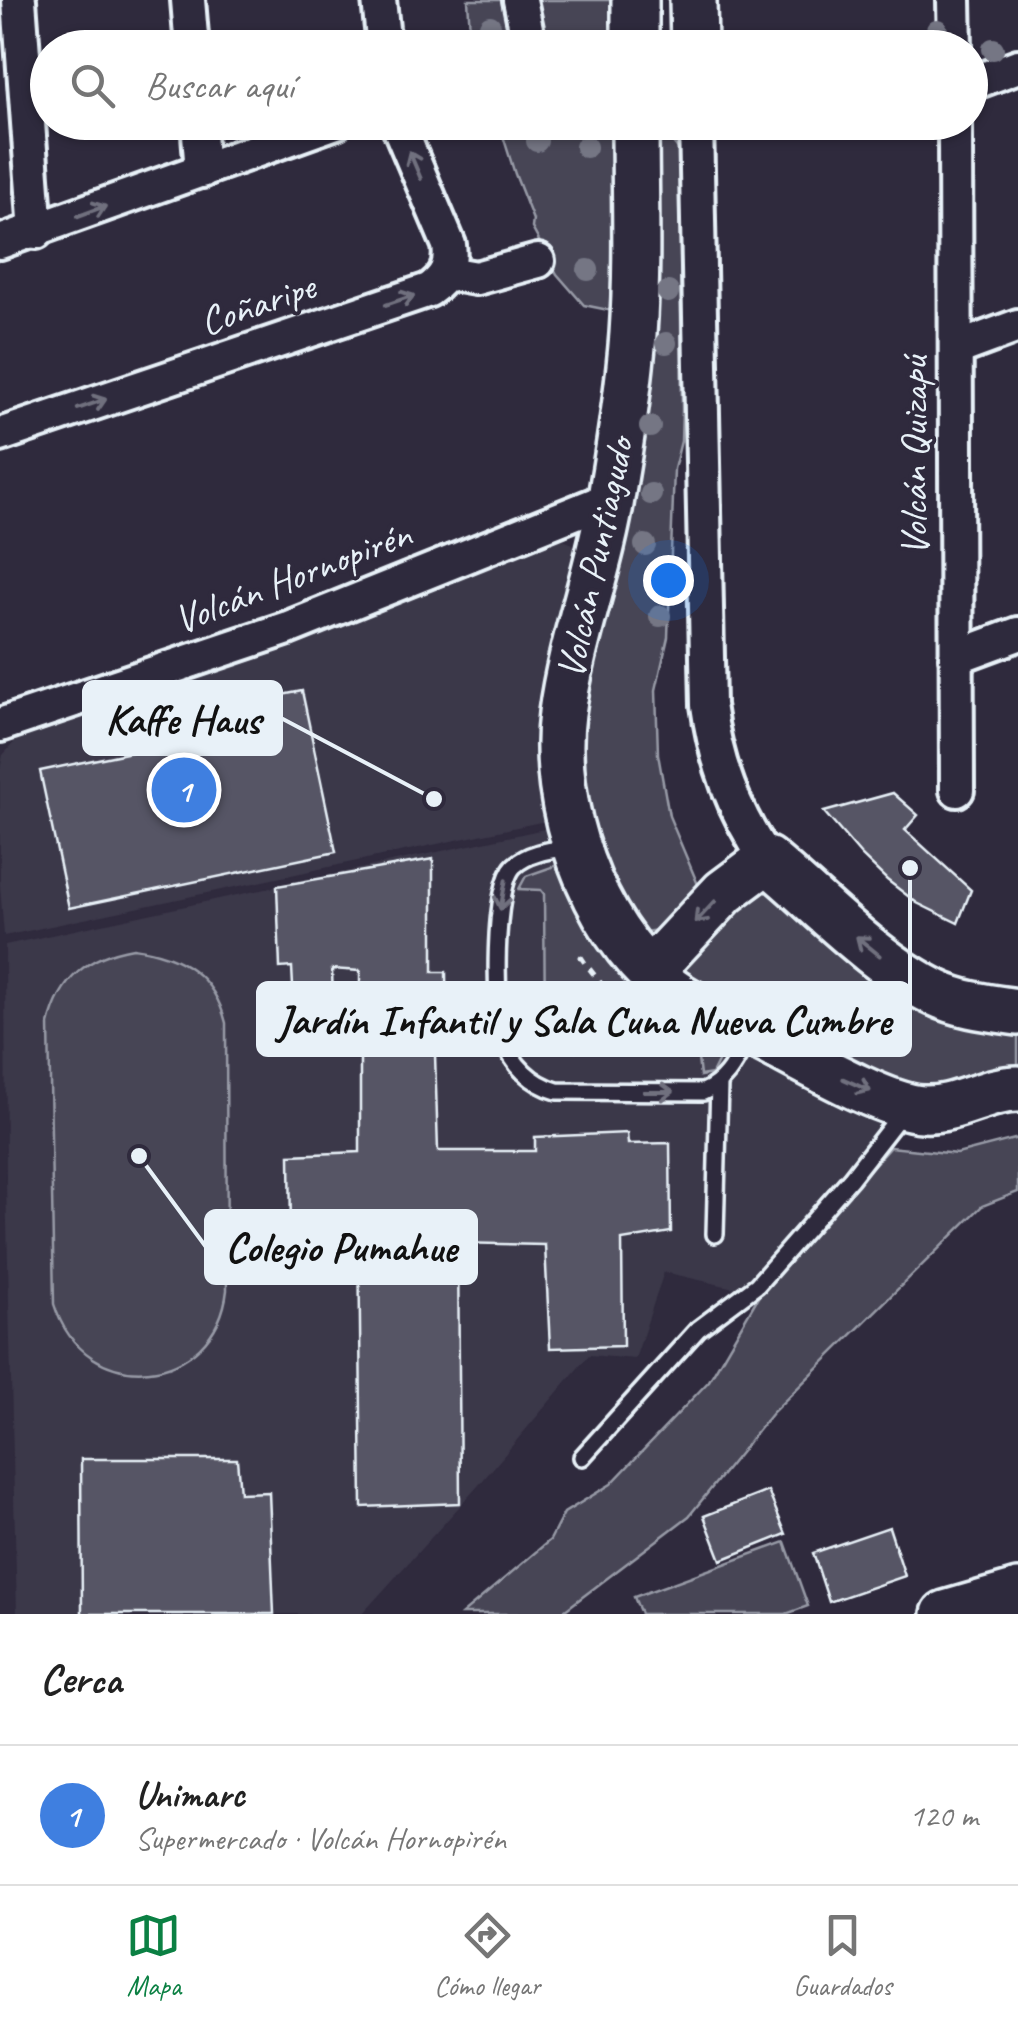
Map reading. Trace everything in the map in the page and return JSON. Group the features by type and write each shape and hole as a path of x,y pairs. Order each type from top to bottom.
{"main road":[{"path":"635,0 635,30"},
{"path":"693,0 694,30"},
{"name":"Volcán Puntiagudo","path":"635,140 634,332 611,498 562,712 562,782 576,847 608,914 649,972 675,994 831,1074 907,1107 944,1108 992,1092 1018,1089"},
{"path":"649,972 724,892 767,860"},
{"name":"Volcán Puntiagudo","path":"767,860 916,982 965,1004 1018,1012"},
{"path":"944,1614 1018,1594"}],"street":[{"path":"19,0 36,232"},
{"path":"188,0 190,30"},
{"path":"379,0 382,30"},
{"path":"520,0 526,30"},
{"path":"954,0 954,30"},
{"path":"988,77 1018,66"},
{"path":"199,140 202,171"},
{"path":"0,242 287,140"},
{"path":"405,140 449,245 451,259 447,272 476,278 538,262"},
{"name":"Volcán Puntiagudo","path":"696,140 708,706 718,762 728,790 767,860"},
{"name":"Volcán Quizapú","path":"955,140 957,790"},
{"name":"Coñaripe","path":"0,436 429,290 447,272"},
{"path":"956,349 1018,326"},
{"name":"Volcán Hornopirén","path":"0,725 288,628 611,498"},
{"path":"956,657 1018,634"}],"lane":[{"path":"576,847 530,856 515,865 502,888 498,964 503,1039 524,1072 545,1088 557,1090 703,1092 719,1084 730,1071 750,1032"},
{"path":"715,1234 719,1084"},
{"path":"582,1456 698,1329 756,1285 907,1107"}],"path":[{"path":"503,1039 544,1020 620,1033 632,1023 582,958 591,946"}],"shaded area":[{"path":"468,0 621,0 620,30 470,30"},
{"path":"504,140 620,140 618,312 584,305 557,274 532,228 533,220"},
{"path":"655,141 672,141 679,150 682,409 681,441 674,469 668,637 656,690 658,754 669,816 699,887 658,930 644,932 608,886 574,751"},
{"path":"553,536 573,544 578,558 542,687 555,819 4,936 0,770 3,755 26,729"},
{"path":"558,826 574,870 775,1058 885,1126 743,1290 664,1272 635,1359 589,1355 362,1614 17,1614 6,1184 5,945"},
{"path":"566,862 728,1042 712,1074 700,1076 697,1050 567,1051 545,1028 544,894 541,890 519,889 526,876"},
{"path":"769,888 1018,1030 1018,1080 930,1095 735,1013 680,970 687,952 762,889"},
{"path":"133,948 166,956 193,970 213,992 226,1023 227,1290 218,1323 200,1348 176,1364 148,1371 119,1369 93,1358 70,1336 54,1304 49,1024 60,994 78,972 102,957"},
{"path":"1018,1138 1018,1192 982,1206 772,1413 689,1516 560,1614 462,1614 550,1540 564,1513 611,1484 709,1381 764,1287 890,1147 957,1154"},
{"path":"785,1542 808,1606 786,1614 641,1614 634,1597"}],"building":[{"path":"302,691 336,852 69,908 40,771 252,727 247,702"},
{"path":"893,793 918,815 905,830 971,890 958,923 917,903 887,880 824,812"},
{"path":"433,859 433,972 446,972 447,1051 435,1054 438,1151 535,1151 535,1137 627,1133 628,1144 670,1143 671,1232 622,1240 623,1346 550,1348 545,1245 458,1243 460,1503 362,1507 359,1233 291,1233 290,1155 360,1152 360,971 332,969 333,1002 294,1006 292,967 280,968 277,886"},
{"path":"81,1459 237,1459 240,1493 269,1492 274,1614 82,1614"},
{"path":"768,1491 786,1534 721,1560 704,1516"},
{"path":"889,1527 905,1576 829,1602 813,1553"}],"place":[{"name":"Unimarc","path":"184,790"},
{"name":"Kaffe Haus","path":"434,799"},
{"name":"Jardín Infantil y Sala Cuna Nueva Cumbre","path":"910,868"},
{"name":"Colegio Pumahue","path":"139,1156"}]}
